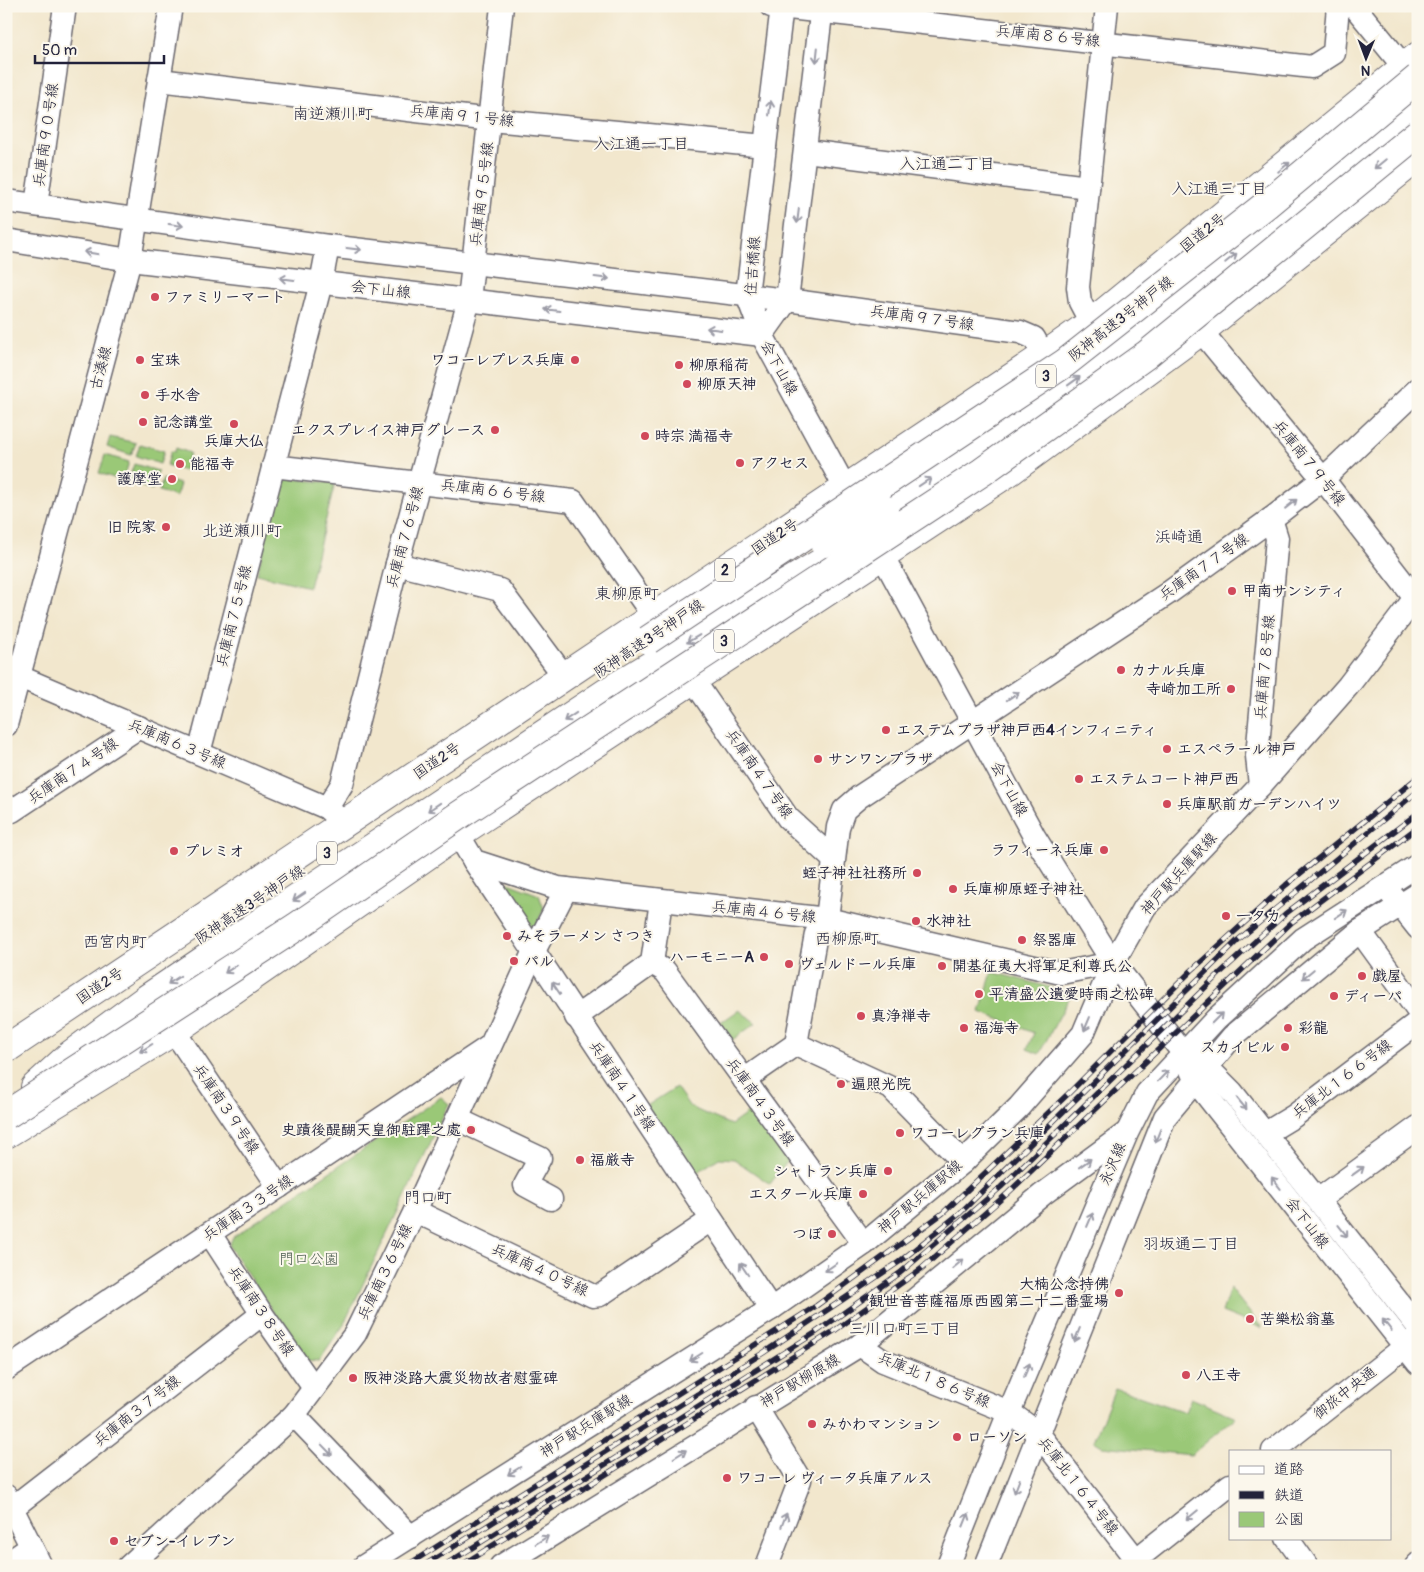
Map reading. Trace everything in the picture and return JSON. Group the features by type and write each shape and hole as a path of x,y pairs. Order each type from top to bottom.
{"highway":[{"name":"3","path":"651,628 884,509 1073,382 1194,289 1402,119 1408,104 1414,70"},
{"name":"国道2号","path":"6,1049 336,815 564,676 651,628 846,489 1044,356 1091,323 1414,70"},
{"name":"阪神高速3号神戸線","path":"6,1067 651,628 1065,363 1267,204 1414,70"},
{"name":"3","path":"6,1114 296,927 458,816 982,472 1146,355 1418,133"},
{"path":"6,1134 174,1031 458,834 694,681 1012,470 1201,332 1418,157"},
{"name":"3","path":"6,1114 70,1055 146,999 610,690 814,567 868,530"}],"street":[{"name":"兵庫南９０号線","path":"36,205 65,6"},
{"name":"古湊線","path":"6,725 12,674 130,260 170,6"},
{"name":"兵庫南９５号線","path":"475,263 502,6"},
{"path":"1091,323 1080,302 1078,287 1107,6"},
{"name":"兵庫南８６号線","path":"778,7 951,16 1103,42 1312,67 1334,53 1338,6"},
{"path":"1354,6 1414,70"},
{"name":"住吉橋線","path":"762,335 748,295 778,7"},
{"path":"762,335 787,300 822,9"},
{"name":"兵庫南９１号線","path":"159,80 491,120 765,146"},
{"path":"806,151 1088,187"},
{"path":"6,201 328,246 748,295"},
{"name":"会下山線","path":"6,240 130,260 762,335 868,530 883,554 1034,836 1112,963 1202,1075 1413,1348"},
{"name":"兵庫南７５号線","path":"199,753 321,283 328,246"},
{"name":"兵庫南７６号線","path":"336,815 396,564 469,300 475,263"},
{"name":"兵庫南９７号線","path":"748,295 1020,332 1034,338 1044,356"},
{"name":"兵庫南７９号線","path":"1201,332 1324,479 1416,596"},
{"name":"兵庫南７７号線","path":"827,919 833,859 838,827 844,810 859,797 1167,594 1271,520 1324,479 1418,389"},
{"name":"兵庫南６６号線","path":"272,466 572,501 651,628"},
{"name":"兵庫南７８号線","path":"1260,786 1257,756 1277,538 1271,520"},
{"path":"396,564 500,590 564,676"},
{"name":"神戸駅兵庫駅線","path":"364,1566 771,1309 864,1244 964,1162 1019,1107 1083,1034 1112,963 1145,908 1260,786 1348,686 1416,596"},
{"name":"兵庫南６３号線","path":"12,674 199,753 336,815"},
{"name":"兵庫南４７号線","path":"694,681 788,818 833,859"},
{"name":"兵庫南７４号線","path":"6,810 12,811 139,727"},
{"path":"458,834 474,861"},
{"name":"兵庫南４６号線","path":"474,861 566,889 827,919 1061,973 1112,963"},
{"name":"兵庫南４１号線","path":"474,861 710,1220 771,1309"},
{"name":"永沢線","path":"948,1566 1009,1412 1126,1132 1147,1092 1216,1018 1303,939 1418,865"},
{"path":"1384,886 1409,899 1418,928"},
{"name":"兵庫南３６号線","path":"129,1566 294,1415 355,1334 533,953 566,889"},
{"name":"永沢線","path":"986,1566 1165,1117 1232,1037 1360,931 1409,899"},
{"path":"576,1017 652,964 662,901"},
{"path":"744,1080 796,1044 816,934 827,919"},
{"path":"1360,931 1418,1011"},
{"name":"兵庫南４３号線","path":"652,964 665,971 864,1244"},
{"name":"兵庫北１６６号線","path":"1266,1133 1294,1116 1418,1022"},
{"name":"兵庫南３９号線","path":"174,1031 279,1187"},
{"path":"796,1044 891,1088 964,1162"},
{"name":"兵庫南３３号線","path":"6,1369 490,1046"},
{"name":"会下山線","path":"1202,1075 1232,1092 1418,1327"},
{"path":"456,1119 540,1158 525,1185 551,1199"},
{"path":"1318,1200 1418,1126"},
{"name":"神戸駅柳原線","path":"514,1563 756,1407 860,1345 1042,1194 1126,1132"},
{"name":"兵庫南４０号線","path":"414,1211 593,1296 600,1295 710,1220"},
{"name":"兵庫南３８号線","path":"210,1234 262,1314 314,1388"},
{"name":"兵庫南３７号線","path":"9,1502 262,1314"},
{"name":"兵庫北１８６号線","path":"860,1345 883,1361 1009,1412"},
{"name":"御旅中央通","path":"1274,1450 1413,1348"},
{"path":"756,1407 800,1480 767,1566"},
{"name":"兵庫北１６４号線","path":"1009,1412 1038,1433 1135,1564"},
{"path":"294,1415 411,1536"},
{"path":"1135,1564 1229,1486"},
{"path":"6,1564 36,1557 9,1502"},
{"path":"1288,1540 1308,1566"}],"green space":[{"path":"110,437 136,443 131,455 107,447"},
{"path":"140,444 164,451 160,464 136,456"},
{"path":"176,448 190,453 184,471 167,465 171,451 175,452"},
{"path":"105,455 129,462 123,481 99,473"},
{"path":"134,464 158,471 152,490 128,482"},
{"path":"281,478 335,483 309,587 257,574"},
{"path":"163,479 180,484 176,497 159,491"},
{"path":"508,883 539,895 544,909 534,929 525,930 501,892"},
{"path":"992,972 1072,993 1039,1054 1027,1049 1034,1033 980,1012"},
{"path":"739,1010 756,1023 725,1045 713,1028"},
{"path":"676,1087 690,1107 731,1125 755,1108 791,1157 770,1184 734,1159 719,1158 692,1176 645,1107"},
{"name":"門口公園","path":"441,1097 449,1104 343,1326 319,1361 305,1360 229,1246 233,1237"},
{"path":"1230,1288 1262,1328 1222,1312"},
{"path":"1115,1388 1185,1412 1191,1398 1236,1417 1191,1455 1102,1446 1094,1441"}],"railway":[{"path":"406,1566 816,1306 943,1213 1069,1093 1191,971 1286,885 1418,777"},
{"path":"423,1566 763,1353 899,1262 959,1214 1238,940 1418,791"},
{"path":"443,1566 815,1333 900,1273 1001,1187 1219,974 1285,914 1418,813"},
{"path":"460,1566 834,1331 921,1269 1008,1193 1292,922 1418,827"}],"place":[{"name":"ファミリーマート","path":"155,297"},
{"name":"宝珠","path":"140,360"},
{"name":"ワコーレプレス兵庫","path":"575,360"},
{"name":"柳原稲荷","path":"679,365"},
{"name":"柳原天神","path":"687,384"},
{"name":"手水舎","path":"145,395"},
{"name":"記念講堂","path":"143,422"},
{"name":"兵庫大仏","path":"234,424"},
{"name":"エクスプレイス神戸グレース","path":"495,430"},
{"name":"時宗 満福寺","path":"645,436"},
{"name":"アクセス","path":"740,463"},
{"name":"能福寺","path":"180,464"},
{"name":"護摩堂","path":"172,479"},
{"name":"旧 院家","path":"166,527"},
{"name":"甲南サンシティ","path":"1232,591"},
{"name":"カナル兵庫","path":"1121,670"},
{"name":"寺崎加工所","path":"1231,689"},
{"name":"エステムプラザ神戸西4インフィニティ","path":"886,730"},
{"name":"エスペラール神戸","path":"1167,749"},
{"name":"サンワンプラザ","path":"818,759"},
{"name":"エステムコート神戸西","path":"1079,779"},
{"name":"兵庫駅前ガーデンハイツ","path":"1167,804"},
{"name":"ラフィーネ兵庫","path":"1104,850"},
{"name":"プレミオ","path":"174,851"},
{"name":"蛭子神社社務所","path":"917,873"},
{"name":"兵庫柳原蛭子神社","path":"953,889"},
{"name":"一タカ","path":"1226,916"},
{"name":"水神社","path":"916,921"},
{"name":"みそラーメン さつき","path":"507,936"},
{"name":"祭器庫","path":"1022,940"},
{"name":"ハーモニーA","path":"764,957"},
{"name":"パル","path":"514,961"},
{"name":"ヴェルドール兵庫","path":"789,964"},
{"name":"開基征夷大将軍足利尊氏公","path":"942,966"},
{"name":"戯屋","path":"1362,976"},
{"name":"平清盛公遺愛時雨之松碑","path":"979,994"},
{"name":"ディーパ","path":"1334,996"},
{"name":"真浄禅寺","path":"861,1016"},
{"name":"福海寺","path":"964,1028"},
{"name":"彩龍","path":"1288,1028"},
{"name":"スカイビル","path":"1285,1047"},
{"name":"遍照光院","path":"841,1084"},
{"name":"史蹟後醍醐天皇御駐蹕之處","path":"471,1130"},
{"name":"ワコーレグラン兵庫","path":"900,1133"},
{"name":"福厳寺","path":"580,1160"},
{"name":"シャトラン兵庫","path":"888,1171"},
{"name":"エスタール兵庫","path":"863,1194"},
{"name":"つぼ","path":"832,1234"},
{"name":"大楠公念持佛 観世音菩薩福原西國第二十二番霊場","path":"1119,1293"},
{"name":"苦樂松翁墓","path":"1250,1319"},
{"name":"八王寺","path":"1186,1375"},
{"name":"阪神淡路大震災物故者慰霊碑","path":"353,1378"},
{"name":"みかわマンション","path":"812,1424"},
{"name":"ローソン","path":"957,1437"},
{"name":"ワコーレ ヴィータ兵庫アルス","path":"727,1478"},
{"name":"セブン-イレブン","path":"114,1541"}],"district":[{"name":"南逆瀬川町","path":"333,114"},
{"name":"入江通一丁目","path":"641,144"},
{"name":"入江通二丁目","path":"947,164"},
{"name":"入江通三丁目","path":"1219,189"},
{"name":"北逆瀬川町","path":"242,531"},
{"name":"浜崎通","path":"1179,537"},
{"name":"東柳原町","path":"627,594"},
{"name":"西柳原町","path":"847,939"},
{"name":"西宮内町","path":"115,942"},
{"name":"門口町","path":"428,1198"},
{"name":"羽坂通二丁目","path":"1191,1244"},
{"name":"三川口町三丁目","path":"905,1329"}]}
